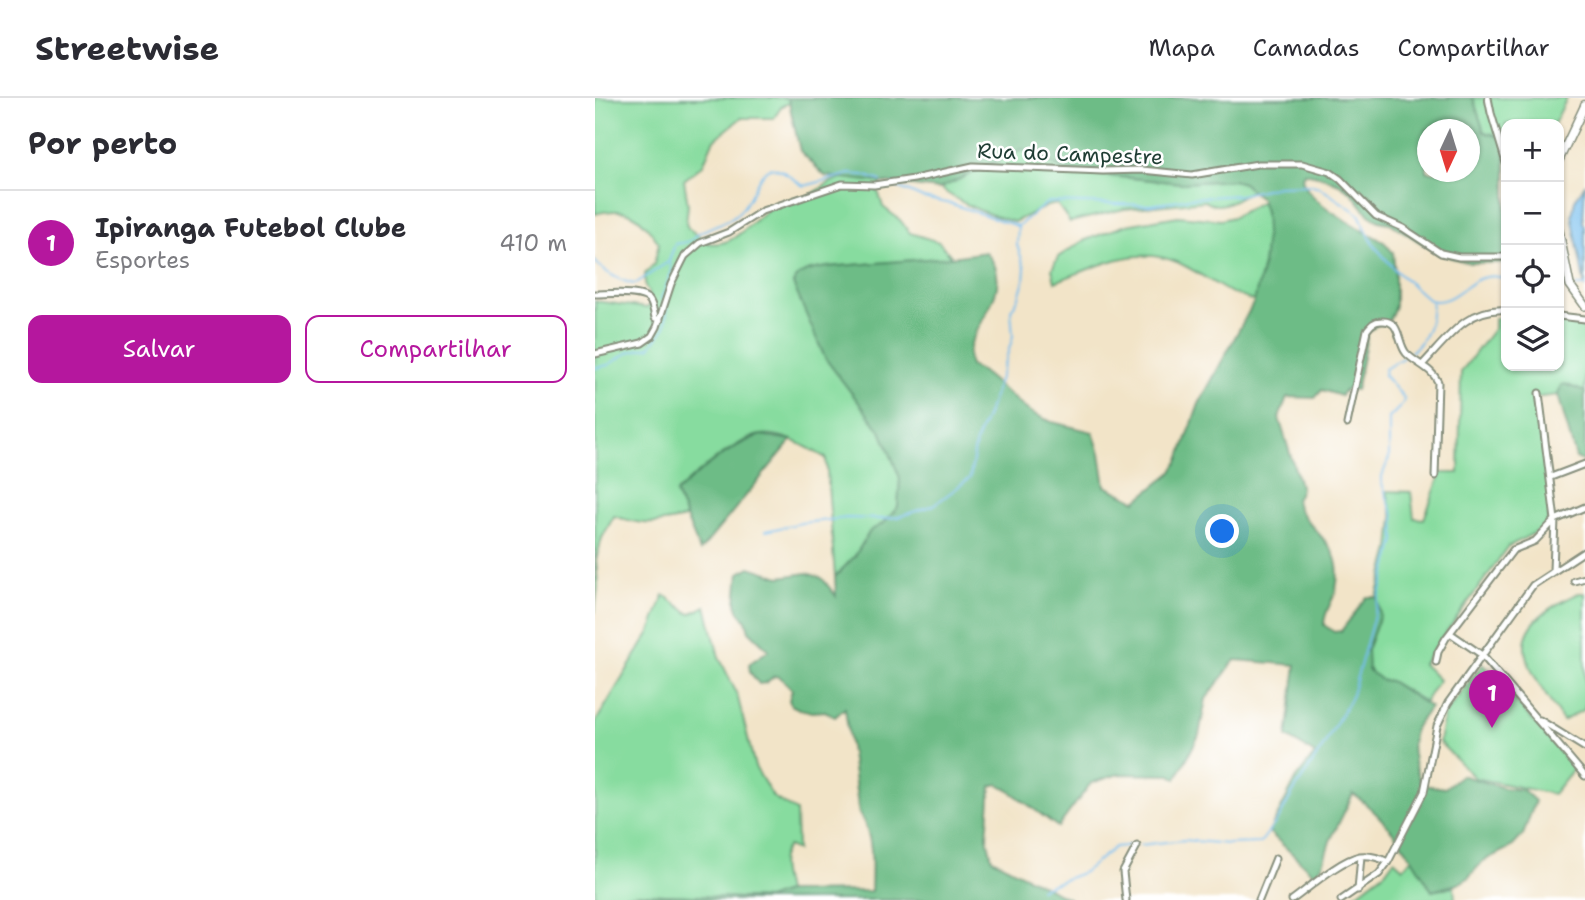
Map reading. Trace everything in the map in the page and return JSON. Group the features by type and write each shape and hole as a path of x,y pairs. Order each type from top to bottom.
{"street":[{"path":"1488,98 1501,147"},
{"path":"1564,150 1585,106"},
{"name":"Rua do Campestre","path":"595,354 642,343 652,336 677,268 685,256 700,243 729,232 762,211 842,184 894,183 973,166 1103,172 1142,170 1192,175 1258,164 1302,164 1330,172 1372,213 1403,228 1441,253 1453,257 1501,257"},
{"path":"1564,268 1570,285 1585,306"},
{"path":"595,294 623,293 644,297 651,303 655,318 660,320"},
{"path":"1422,365 1471,317 1483,311 1501,310"},
{"path":"1564,317 1585,319"},
{"path":"1347,424 1367,330 1370,326 1384,321 1394,325 1404,351 1436,377 1440,388 1435,477"},
{"path":"1539,393 1555,520 1553,570"},
{"path":"1551,477 1585,464"},
{"path":"1436,662 1438,652 1450,633 1511,552 1535,541 1555,520 1585,507"},
{"path":"1341,900 1380,874 1388,862 1424,792 1437,726 1443,711 1482,655 1533,585 1585,551"},
{"path":"1574,581 1585,578"},
{"path":"1450,633 1482,655 1585,776"},
{"path":"1535,716 1585,748"},
{"path":"1126,900 1123,872 1137,846"},
{"path":"1292,900 1333,870 1361,856 1388,862"},
{"path":"1358,890 1361,856"},
{"path":"1259,900 1276,858"}],"green space":[{"path":"595,98 788,98 789,103 782,106 774,118 741,118 713,141 703,165 684,180 688,205 686,223 688,228 709,243 719,243 736,237 773,206 800,201 832,182 852,178 881,182 878,191 883,207 900,220 910,233 939,242 952,257 827,267 793,283 825,358 882,433 900,478 898,507 884,523 870,531 855,556 835,577 826,458 786,438 760,435 728,450 676,493 686,518 650,523 614,516 602,538 596,560 598,586 595,613 595,301 647,308 650,305 650,296 645,286 645,274 654,264 659,243 633,215 617,211 595,214"},
{"path":"788,98 1473,98 1480,119 1417,119 1417,182 1480,182 1480,120 1484,132 1501,137 1501,263 1470,263 1439,254 1390,223 1369,215 1351,192 1339,184 1304,173 1302,177 1305,186 1313,196 1336,214 1385,243 1393,253 1395,306 1388,323 1377,325 1368,332 1356,390 1348,389 1341,396 1322,390 1315,398 1287,397 1279,418 1301,489 1296,500 1298,508 1328,544 1337,563 1336,589 1325,615 1324,625 1334,632 1341,631 1367,597 1377,597 1380,615 1367,650 1368,670 1430,707 1417,725 1412,747 1422,785 1445,788 1461,775 1504,788 1523,790 1535,801 1523,835 1513,846 1483,861 1468,878 1458,884 1432,891 1388,826 1353,794 1330,841 1323,864 1315,875 1269,832 1297,777 1315,754 1287,737 1296,665 1235,660 1206,699 1199,735 1176,779 1171,775 1119,774 1091,783 1058,827 1007,789 998,784 991,786 987,837 992,859 1071,900 639,900 639,894 767,899 786,892 871,891 870,841 859,814 845,708 835,717 825,711 799,709 791,705 789,700 792,690 780,677 774,676 766,683 759,684 750,672 749,664 769,650 749,631 736,603 739,573 750,567 780,577 807,573 822,578 836,596 835,577 855,556 870,531 884,523 898,507 900,478 882,433 825,358 793,284 796,279 807,271 827,267 986,252 995,267 997,282 994,297 973,340 969,353 970,366 981,371 1038,416 1093,432 1100,453 1105,486 1136,501 1171,473 1179,460 1199,404 1254,302 1263,266 1266,232 1265,211 1261,199 1243,183 1233,180 1182,183 1068,172 1022,149 939,189 825,176 800,151"},
{"path":"1473,98 1567,98 1556,119 1501,119 1501,136 1484,132"},
{"path":"1022,149 1068,172 1182,183 1233,180 1252,190 1223,204 1205,201 1124,209 1070,222 1057,204 1014,222 975,208 940,188"},
{"path":"1262,201 1267,226 1266,239 1254,301 1227,291 1182,264 1162,257 1118,259 1055,282 1052,269 1058,257 1083,241 1126,225 1178,216 1221,220 1233,217"},
{"path":"1494,318 1501,319 1501,371 1564,371 1564,324 1579,325 1585,329 1585,392 1561,386 1558,395 1532,398 1549,476 1551,506 1547,523 1542,529 1509,546 1423,664 1439,680 1425,702 1390,681 1381,680 1372,674 1366,664 1367,650 1380,615 1377,597 1390,549 1393,518 1387,491 1411,492 1414,518 1424,519 1441,473 1459,473 1461,372 1494,328"},
{"path":"1561,385 1585,392 1585,462 1576,458 1558,395"},
{"path":"761,435 792,440 700,551 676,493 715,460 738,445"},
{"path":"1579,593 1585,593 1585,709 1563,721 1530,667 1525,649 1526,639 1535,621 1543,614"},
{"path":"664,595 690,614 706,606 719,657 737,694 755,767 773,797 796,811 797,850 788,846 781,862 786,892 767,899 639,894 595,899 595,723 650,632"},
{"path":"1483,664 1574,768 1553,794 1475,778 1439,742 1444,715"},
{"path":"1413,857 1432,891 1454,886 1455,900 1348,900 1385,872 1394,860 1403,868"}],"water":[{"path":"1585,185 1585,288 1572,215 1575,200"}],"waterway":[{"path":"661,299 672,271 669,261 675,244 689,241 737,214 762,175 770,168 783,171 804,186 850,174 881,181"},
{"path":"893,185 923,198 952,204 1017,226"},
{"path":"766,531 801,523 847,518 898,517 934,505 970,478 976,441 1013,337 1011,310 1019,297 1024,280 1025,268 1017,245 1018,226 1048,202 1151,205 1189,198 1240,195 1278,186 1312,185 1359,214 1373,244 1396,271 1429,300 1449,298 1483,278 1501,278"},
{"path":"595,261 613,276 635,284 668,262"},
{"path":"1576,286 1585,286"},
{"path":"1411,352 1427,330 1432,302"},
{"path":"595,368 608,365 629,352 650,347 665,327 667,309"},
{"path":"1140,845 1184,840 1228,844 1260,843 1279,818 1352,695 1395,540 1394,516 1382,484 1382,476 1389,458 1389,418 1403,404 1404,398 1384,375 1385,369 1404,357"},
{"path":"1040,889 1084,872 1115,847 1134,845"}],"place":[{"name":"Ipiranga Futebol Clube","path":"1492,728"}]}
